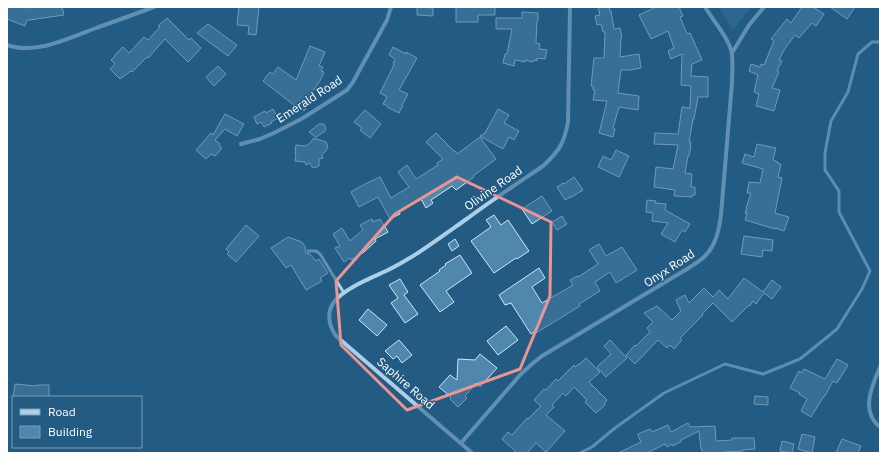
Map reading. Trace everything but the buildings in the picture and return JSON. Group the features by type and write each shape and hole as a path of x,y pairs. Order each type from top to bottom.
{"street":[{"path":"7,44 15,47 32,48 56,43 154,7"},
{"name":"Emerald Road","path":"241,144 260,139 274,133 303,118 347,90 353,82 387,20 391,7"},
{"name":"Olivine Road","path":"330,325 329,319 331,307 334,301 344,293 354,286 410,259 543,166 554,156 562,145 568,122 570,7"},
{"name":"Onyx Road","path":"461,443 520,375 542,356 687,269 705,256 714,244 719,231 721,215 732,83 732,53 727,41 705,7"},
{"path":"732,53 750,25 764,7"},
{"name":"Saphire Road","path":"330,325 336,336 472,453"},
{"path":"880,367 872,384 869,396 869,407 872,417 880,427"}],"lane":[{"path":"308,251 316,251 320,254 344,293"}],"highlighted area":[{"path":"457,177 551,222 550,296 520,369 407,410 341,345 336,281 395,214"}],"shaded area":[{"path":"719,7 751,7 733,30"}],"waterway":[{"path":"580,453 592,447 615,428 664,393 725,364 763,374 800,359 837,329 862,289 870,271 839,212 839,191 825,170 825,153 831,121 848,92 858,54 872,42 880,42"}]}
